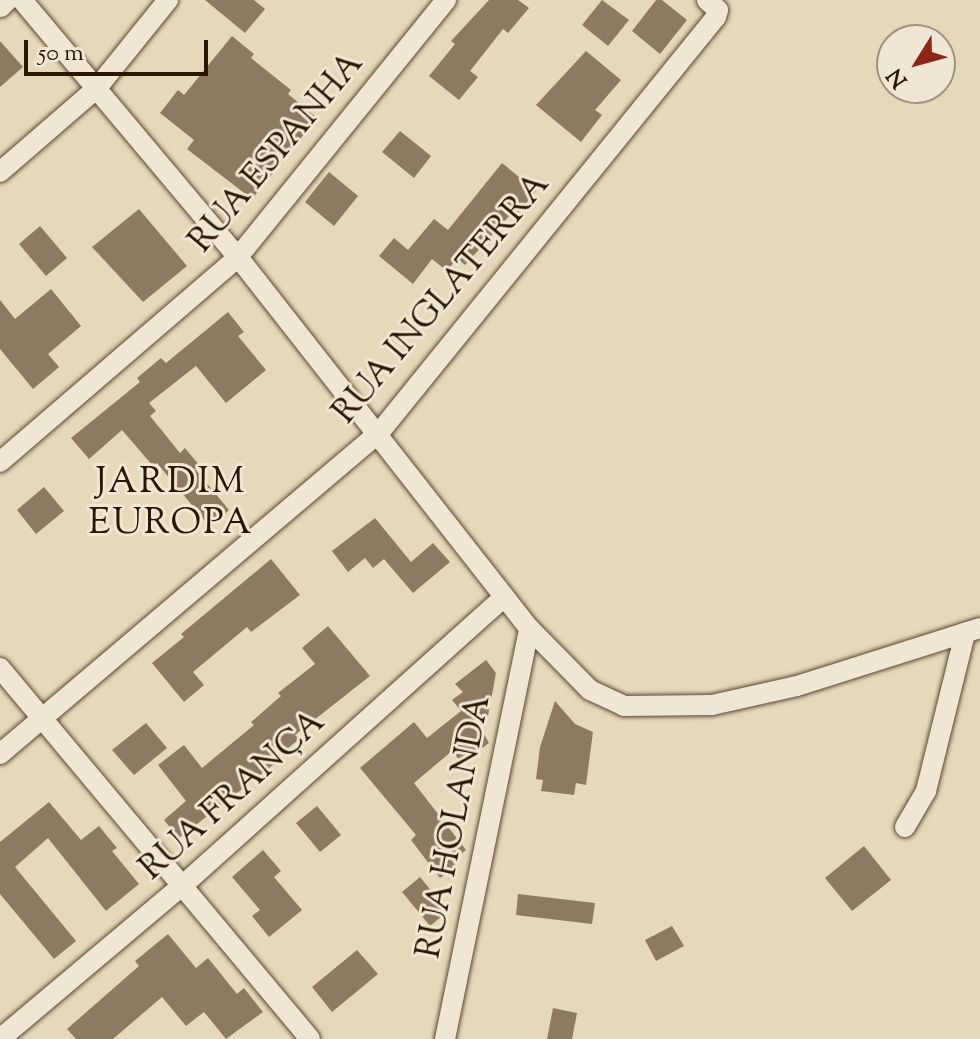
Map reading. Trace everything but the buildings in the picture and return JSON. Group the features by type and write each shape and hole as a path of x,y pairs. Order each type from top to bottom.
{"street":[{"path":"0,5 5,0"},
{"path":"22,0 238,257 529,628 590,690 624,706 712,705 797,686 972,630"},
{"path":"0,172 97,88 168,0"},
{"name":"RUA ESPANHA","path":"0,462 238,257 446,0"},
{"name":"RUA INGLATERRA","path":"0,754 379,433 712,5"},
{"name":"RUA FRANÇA","path":"0,1039 182,886 504,597"},
{"name":"RUA HOLANDA","path":"445,1039 529,628"},
{"path":"905,827 926,791 972,630"},
{"path":"0,668 310,1039"}],"district":[{"name":"JARDIM EUROPA","path":"171,504"}]}
